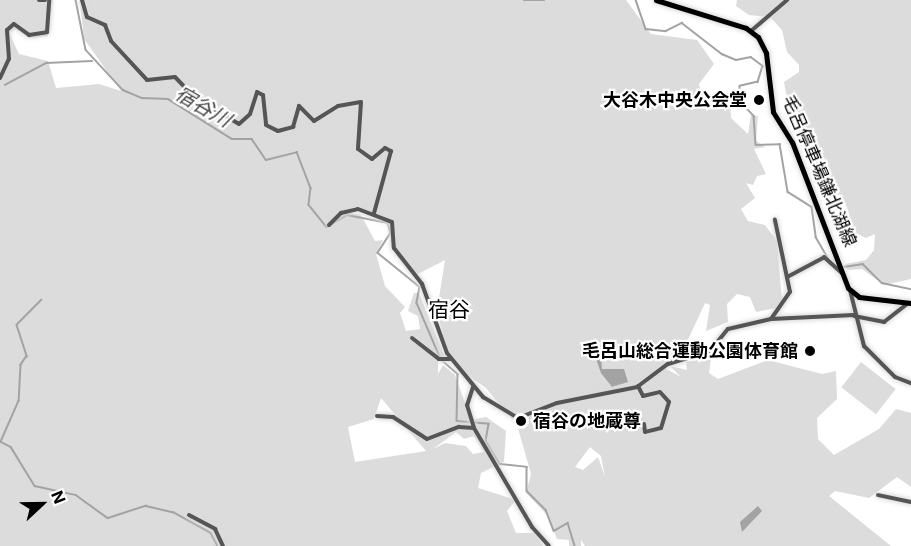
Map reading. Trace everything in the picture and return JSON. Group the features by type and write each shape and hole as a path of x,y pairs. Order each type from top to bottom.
{"main road":[{"path":"656,0 751,31"},
{"name":"毛呂停車場鎌北湖線","path":"751,31 766,53 773,112 844,270 850,290 856,296"},
{"path":"856,296 910,303"}],"street":[{"path":"39,0 45,0"},
{"path":"0,78 9,59 7,30 14,24 29,35 47,32 50,0"},
{"path":"82,0 87,17 105,25 111,41 145,78 175,77 194,97 239,124 252,111 257,92 263,95 266,125 278,131 293,127 299,106 314,121 339,106 361,102 358,149 372,159 385,148 392,151 374,213"},
{"path":"751,31 787,0"},
{"path":"329,225 345,211 374,213 392,222 394,248 422,285 451,359 473,387 523,419 557,403 638,386 675,361 710,351 726,330 771,319 842,312 884,322 910,303"},
{"path":"771,319 789,298 789,276 775,220"},
{"path":"789,276 824,257 831,269 844,270"},
{"path":"850,290 850,303 869,353 911,383"},
{"path":"842,312 856,296"},
{"path":"412,338 440,360 451,359"},
{"path":"638,386 641,395"},
{"path":"473,387 467,405 474,428 532,527 549,546"},
{"path":"632,388 641,395 663,393 669,402 661,428 645,432 644,424"},
{"path":"377,416 393,417 427,439 459,427 474,428"},
{"path":"878,495 911,502"},
{"path":"189,515 215,529 224,546"}],"shaded area":[{"path":"0,0 53,0 48,36 34,38 15,29 9,33 19,54 48,61 56,88 99,84 121,91 84,39 80,0 626,0 651,34 697,40 714,64 699,84 701,94 730,97 731,118 748,134 751,115 758,116 756,141 765,147 754,149 766,174 757,176 753,185 746,183 755,198 741,209 748,221 765,225 777,241 782,301 776,308 756,312 750,297 737,294 727,304 728,322 706,331 710,305 705,303 686,344 690,354 661,366 681,377 670,366 687,370 686,362 711,358 709,373 718,379 768,360 822,374 836,371 837,399 817,418 818,439 834,455 879,429 896,409 911,413 911,487 897,477 869,498 835,491 829,496 891,546 585,546 581,540 581,546 569,546 569,540 557,539 547,515 526,493 531,474 517,425 486,388 462,371 446,346 437,311 445,260 416,275 394,244 392,220 355,207 342,211 361,215 375,241 383,240 376,254 385,286 405,307 400,313 406,331 420,329 418,316 408,311 414,293 419,293 444,355 438,359 438,374 443,365 455,375 471,420 486,417 506,431 504,462 481,473 478,488 516,500 507,511 516,533 535,533 543,546 0,546","holes":["381,398 426,451 355,462 348,427 374,419","456,432 464,439 474,436 484,452 473,454 466,446 445,443 433,449","590,447 601,456 605,477 598,457 583,470 575,467"]},
{"path":"737,0 911,0 911,279 884,285 862,269 847,270 845,264 866,260 874,250 875,234 866,238 846,229 849,213 842,195 829,194 816,166 814,144 800,114 788,103 784,82 799,72 799,65 787,52 782,30 770,17 749,15 736,6"},
{"path":"601,357 602,369 624,369 628,382 612,387 601,373 596,359"},
{"path":"861,362 896,389 876,414 841,387"},
{"path":"758,506 762,511 742,532 740,522"}],"waterway":[{"name":"宿谷川","path":"76,0 86,50 123,90 142,98 168,99 232,139 252,139 266,160 297,152 311,188 309,205 327,227 347,215 388,223 391,233 378,253 420,287 417,303 440,357"},
{"path":"524,0 544,0"},
{"path":"636,0 646,29 666,31 682,23 722,54 736,60 751,57 763,66 758,82 740,86 740,101 754,116 756,145 780,144 788,192 812,207 816,237 830,261"},
{"path":"5,85 46,63 92,61"},
{"path":"844,267 863,264 882,283 911,289"},
{"path":"42,300 17,325 27,356 21,365 19,401 1,442 11,447 35,486 76,495 108,518 146,506 173,512 211,533 218,546"},
{"name":"宿谷川","path":"443,361 458,374 457,421 489,424 486,441 500,464 527,467 527,491 546,510 554,531 568,523 575,546"}],"place":[{"name":"大谷木中央公会堂","path":"759,100"},
{"name":"毛呂山総合運動公園体育館","path":"810,351"},
{"name":"宿谷の地蔵尊","path":"521,421"}],"district":[{"name":"宿谷","path":"449,310"}]}
